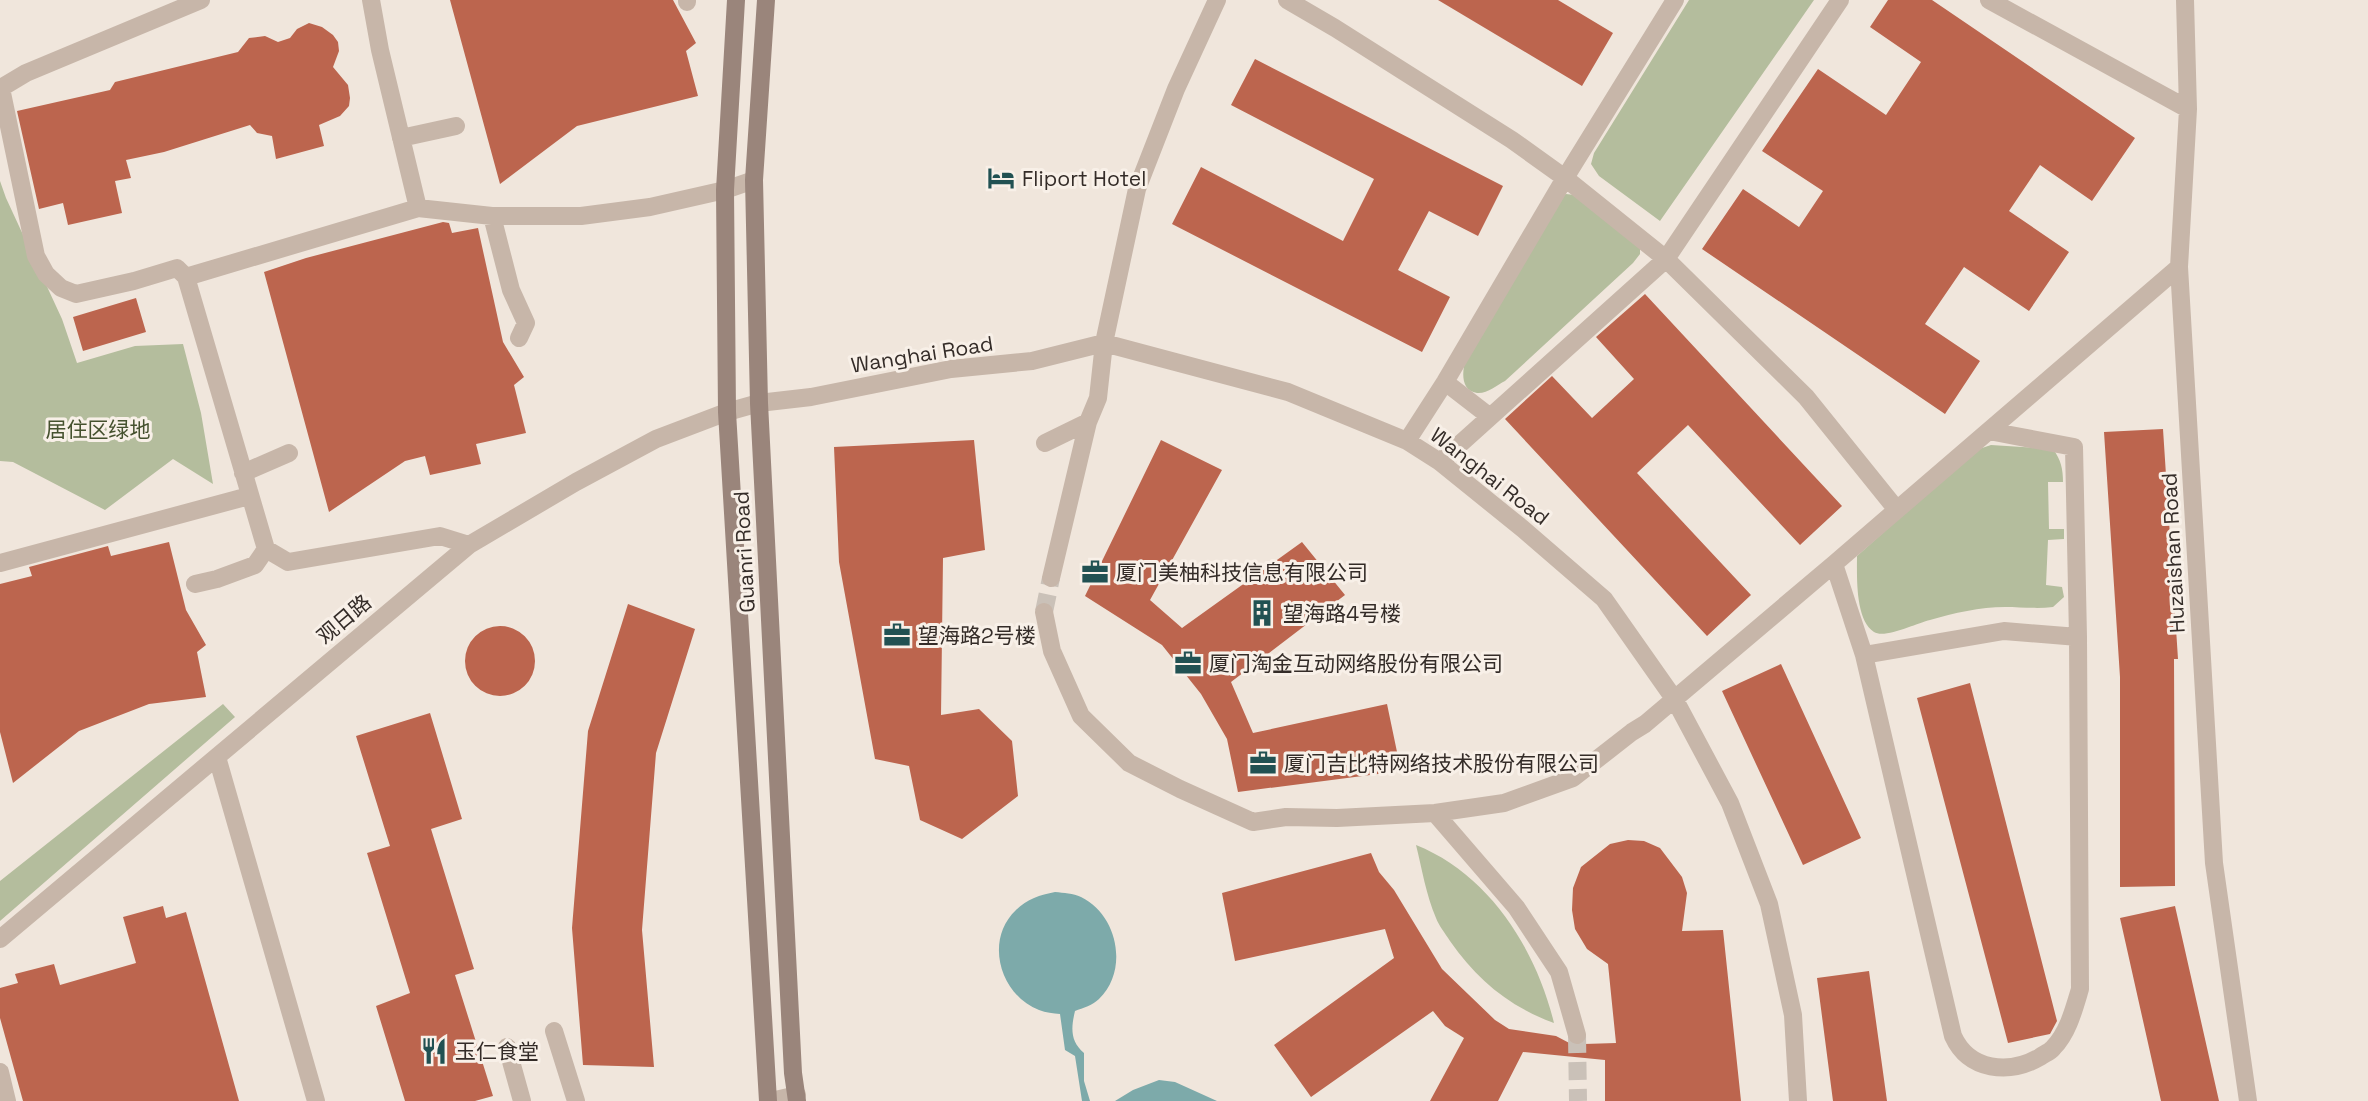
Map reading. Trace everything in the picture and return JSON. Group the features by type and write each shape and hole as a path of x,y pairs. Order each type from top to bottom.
{"street":[{"path":"201,0 26,73 1,88 36,257 46,274 61,288 76,294 177,268 186,277 266,549 288,562 440,536 469,545"},
{"path":"371,0 380,50 418,208"},
{"name":"Guanri Road","path":"736,0 726,190 727,412 770,1101"},
{"name":"Guanri Road","path":"766,0 754,180 759,402 793,1073 797,1098"},
{"path":"1051,578 1088,422 1098,398 1104,343 1137,189 1176,89 1217,0"},
{"path":"1287,0 1419,79 1512,140 1565,178 1666,259 1806,397 1897,510"},
{"path":"1407,441 1675,0"},
{"path":"1440,462 1666,259 1840,0"},
{"path":"1989,0 2188,109"},
{"name":"Huzaishan Road","path":"2185,0 2188,109 2179,267 2214,863 2248,1101"},
{"path":"401,138 456,126"},
{"path":"186,277 418,208 492,216 581,216 650,207 726,190 754,180"},
{"path":"492,216 510,290 526,323 519,338"},
{"path":"1044,612 1052,651 1081,716 1129,763 1253,822 1286,817 1337,818 1435,813 1504,803 1573,778 1675,700 2179,267"},
{"name":"Wanghai Road","path":"759,402 811,397 951,369 1032,361 1104,343 1288,392 1407,441 1440,462 1604,599 1675,700 1730,803 1769,904 1793,1015 1798,1101"},
{"path":"1445,382 1489,416"},
{"name":"观日路","path":"0,939 469,545 656,439 759,402"},
{"path":"1045,443 1088,422"},
{"path":"1835,564 1864,655 1953,1036 1958,1047 1977,1062 1993,1067 2025,1066 2053,1049 2068,1026 2080,989 2074,447 1989,431"},
{"path":"243,473 289,453"},
{"path":"0,563 249,496"},
{"path":"195,584 255,565 266,549"},
{"path":"1864,655 2004,631 2078,637"},
{"path":"217,757 316,1101"},
{"path":"1435,813 1516,907 1559,972 1577,1035"},
{"path":"554,1031 576,1101"},
{"path":"507,1047 522,1101"},
{"path":"0,1072 8,1101"},
{"path":"770,1101 797,1098"}],"green space":[{"path":"1689,0 1814,0 1660,221 1599,176 1591,164 1594,153"},
{"name":"居住区绿地","path":"0,181 62,319 77,363 135,346 183,344 201,413 213,484 173,459 105,510 13,462 0,461"},
{"path":"1566,194 1575,195 1640,246 1640,254 1505,381 1484,392 1471,391 1464,379 1466,359 1558,198"},
{"path":"1991,445 2053,449 2058,457 2063,482 2048,482 2049,529 2064,529 2064,539 2048,540 2046,585 2062,587 2064,597 2053,607 1977,609 1939,617 1886,634 1874,632 1863,618 1860,608 1857,556 1976,450"},
{"path":"223,704 235,717 0,921 0,881"},
{"path":"1416,845 1442,858 1466,875 1506,917 1535,968 1554,1023 1523,1009 1496,991 1460,955 1436,918"}],"water":[{"path":"1055,892 1078,896 1094,905 1104,916 1115,944 1114,973 1108,987 1097,1001 1075,1011 1072,1029 1076,1044 1084,1053 1084,1081 1090,1101 1082,1101 1075,1056 1065,1050 1060,1014 1042,1011 1026,1003 1014,992 1001,966 999,951 1006,922 1025,903"},
{"path":"1159,1080 1175,1082 1217,1101 1115,1101 1133,1090"}],"building":[{"path":"450,0 673,0 696,43 686,51 698,96 577,126 500,184"},
{"path":"1438,0 1558,0 1613,33 1582,86"},
{"path":"1888,0 1932,0 2135,138 2092,201 2040,165 2009,211 2069,252 2029,311 1964,267 1925,324 1980,361 1945,414 1702,249 1743,189 1799,227 1823,191 1762,151 1818,69 1886,115 1921,62 1870,27"},
{"path":"309,23 322,27 338,42 339,51 333,67 348,85 350,98 349,106 340,116 319,125 324,146 276,159 272,136 257,133 250,125 164,152 126,160 131,178 115,181 122,213 68,225 63,203 39,209 17,111 110,90 115,82 238,52 249,38 265,36 278,42 290,38 297,29"},
{"path":"1255,59 1503,186 1478,236 1429,211 1398,270 1450,297 1422,352 1172,224 1201,167 1343,241 1374,179 1231,105"},
{"path":"443,222 449,223 452,233 478,228 503,342 524,377 514,385 526,433 476,444 481,464 430,475 425,456 405,461 329,512 264,272 306,258"},
{"path":"1645,294 1842,506 1800,545 1688,425 1637,473 1751,595 1707,636 1505,419 1552,376 1592,418 1634,379 1596,337"},
{"path":"136,298 146,332 83,351 73,317"},
{"path":"2163,429 2178,659 2174,659 2175,886 2120,887 2120,677 2104,432"},
{"name":"望海路2号楼","path":"974,440 985,550 943,558 941,715 979,709 1012,741 1018,796 962,839 920,820 909,766 875,759 839,562 834,447"},
{"name":"望海路4号楼","path":"1161,440 1222,470 1150,600 1182,628 1302,542 1345,595 1231,682 1253,733 1387,704 1401,771 1238,792 1227,739 1201,694 1162,645 1085,596"},
{"path":"169,542 186,610 206,645 197,652 206,697 149,704 79,731 13,783 0,732 0,584 32,576 29,567 108,546 111,556"},
{"path":"628,604 695,629 656,753 642,930 654,1067 583,1065 572,928 588,731"},
{"path":"500,626 525,636 535,661 525,686 500,696 475,686 465,661 475,636"},
{"path":"1781,664 1861,838 1803,865 1722,691"},
{"path":"1970,683 2057,1021 2050,1034 2008,1043 1917,698"},
{"path":"430,713 462,819 431,829 474,969 455,975 493,1096 475,1101 405,1101 376,1006 410,993 367,853 390,846 356,736"},
{"path":"1628,840 1644,841 1660,848 1682,877 1687,893 1682,931 1723,930 1741,1101 1605,1101 1605,1060 1523,1052 1498,1101 1430,1101 1464,1038 1445,1026 1433,1011 1311,1097 1274,1045 1394,958 1385,929 1235,961 1222,893 1371,853 1379,872 1394,890 1442,969 1495,1020 1509,1029 1556,1036 1575,1046 1616,1043 1608,964 1587,949 1575,929 1573,888 1581,867 1610,844"},
{"path":"163,906 166,918 186,912 239,1101 23,1101 0,1018 0,988 18,983 15,974 54,964 60,985 136,963 123,917"},
{"path":"2175,906 2219,1101 2161,1101 2120,918"},
{"path":"1869,971 1887,1101 1833,1101 1817,978"}],"tunnel":[{"path":"1044,612 1051,578"},
{"path":"1577,1035 1578,1101"}],"place":[{"name":"Fliport Hotel","path":"1001,178"},
{"name":"厦门美柚科技信息有限公司","path":"1095,572"},
{"name":"望海路4号楼","path":"1262,613"},
{"name":"望海路2号楼","path":"897,635"},
{"name":"厦门淘金互动网络股份有限公司","path":"1188,663"},
{"name":"厦门吉比特网络技术股份有限公司","path":"1263,763"},
{"name":"玉仁食堂","path":"434,1051"}]}
